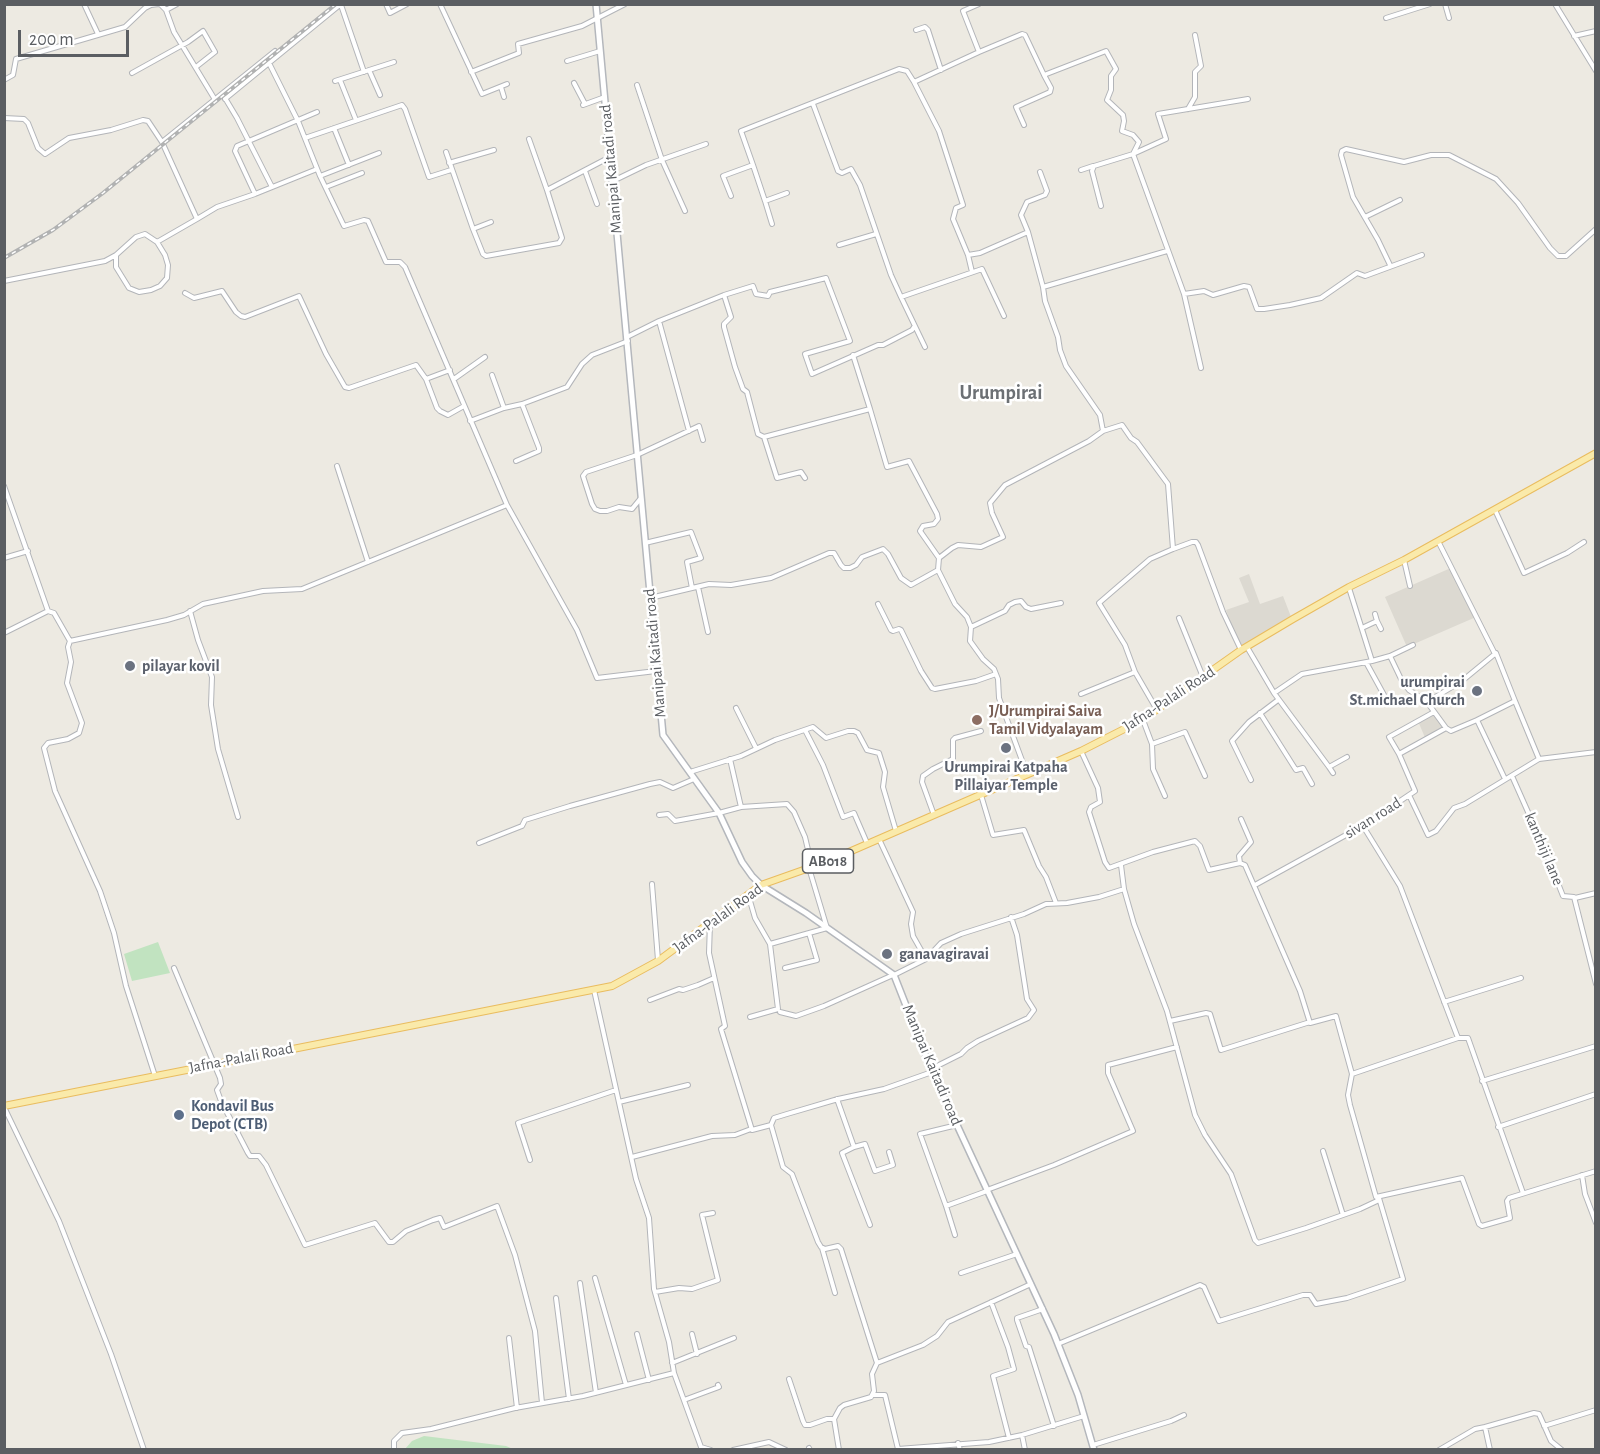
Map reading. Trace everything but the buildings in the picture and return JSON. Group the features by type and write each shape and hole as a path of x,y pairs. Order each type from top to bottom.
{"main road":[{"name":"Manipai Kaitadi road","path":"596,4 663,735 719,813 746,868 761,885 894,974 932,1070 1058,1344 1078,1395 1093,1447"},
{"name":"Jafna-Palali Road","path":"4,1106 612,986 658,961 761,885 811,867 981,795 1081,751 1142,720 1244,648 1349,587 1404,560 1596,453"}],"street":[{"path":"84,4 98,34"},
{"path":"4,80 13,75 16,59 125,27 145,8 160,4 166,10 174,32 214,98"},
{"path":"166,10 177,4"},
{"path":"386,4 390,12 407,4"},
{"path":"440,4 482,94 507,84"},
{"path":"471,72 519,53 518,44 582,26 625,4"},
{"path":"979,4 963,11 979,52"},
{"path":"1386,18 1430,4"},
{"path":"1445,4 1449,18"},
{"path":"1555,4 1596,70"},
{"path":"225,99 341,5 364,72"},
{"path":"916,30 925,27 928,30 940,70"},
{"path":"132,73 183,45 203,31 215,52 195,67"},
{"path":"1574,36 1596,31"},
{"path":"914,82 979,52 1022,34 1025,35 1051,88 1050,92 1016,107 1024,125"},
{"path":"1188,109 1195,97 1195,72 1201,66 1195,35"},
{"path":"162,142 275,51"},
{"path":"567,61 601,51"},
{"path":"1044,75 1106,51 1116,69 1111,76 1111,90 1107,100 1123,115 1122,131 1133,135 1139,142 1133,154 1184,294 1201,368"},
{"path":"356,120 337,81 394,62"},
{"path":"269,63 298,121 320,176 344,226 368,221 386,262 403,263 507,505 577,630 597,678 656,671"},
{"path":"772,224 741,131 899,69 907,71 939,131 963,205 956,208 953,219 968,255 972,272"},
{"path":"369,70 380,95"},
{"path":"573,83 584,105 605,97"},
{"path":"637,85 662,160 685,211"},
{"path":"501,87 504,97"},
{"path":"220,93 249,140 272,187"},
{"path":"1081,170 1133,154 1166,139 1158,114 1248,99"},
{"path":"813,104 838,171 851,169 868,202 876,234 891,275 925,346"},
{"path":"305,138 402,105 429,177 452,170"},
{"path":"255,194 235,151 237,146 317,112"},
{"path":"4,118 24,119 28,123 38,148 45,154 69,138 111,130 143,120 148,121 162,142 197,219"},
{"path":"334,128 349,165"},
{"path":"446,152 473,229 483,254 486,256 559,243 561,238 529,139"},
{"path":"612,182 706,144"},
{"path":"1390,265 1353,197 1341,155 1346,149 1404,162 1431,155 1449,155 1496,179 1518,203 1558,256 1566,256 1596,229"},
{"path":"449,163 494,150"},
{"path":"320,176 379,153"},
{"path":"547,190 610,157"},
{"path":"731,196 723,176 753,165"},
{"path":"1094,166 1092,171 1101,206"},
{"path":"157,242 217,207 317,169"},
{"path":"585,171 597,204"},
{"path":"1040,172 1047,191 1045,195 1027,202 1021,215 1028,232 1045,302 1060,350 1066,366 1100,415 1102,431"},
{"path":"326,188 362,173"},
{"path":"765,201 787,193"},
{"path":"1365,218 1400,200"},
{"path":"473,229 491,222"},
{"path":"968,255 980,253 1028,232"},
{"path":"4,281 105,261 116,255 136,237 145,234 157,242 165,255 168,266 167,278 160,286 151,290 139,292 129,288 116,267 116,255"},
{"path":"839,245 876,234"},
{"path":"1043,287 1167,251"},
{"path":"1184,294 1204,291 1213,295 1244,286 1249,287 1255,306 1264,309 1322,298 1357,273 1365,276 1422,255"},
{"path":"901,297 982,269 1004,316"},
{"path":"470,421 504,408 522,405 567,387 582,364 592,355 659,321 753,286 756,294 768,296 770,292 826,278 850,341 805,354 812,374 884,345 914,327"},
{"path":"185,293 194,298 222,291 236,312 245,317 299,296 326,354 345,387 349,388 412,365 418,366 426,379 440,411 448,415 464,406"},
{"path":"724,295 731,317 724,327 735,367 743,389 747,393 758,434 764,437 870,409"},
{"path":"659,321 688,431"},
{"path":"853,356 887,467 909,461 937,514 938,519 934,524 923,526 920,531 939,558 938,570 948,593 967,617 971,627 970,641 983,659 994,669 999,698 1028,774"},
{"path":"454,379 485,357"},
{"path":"426,379 450,370"},
{"path":"492,375 504,408"},
{"path":"516,461 538,451 539,448 522,405"},
{"path":"939,558 958,545 981,547 1001,539 1003,535 992,513 990,502 1005,485 1089,441 1102,431 1122,425 1168,484 1173,549"},
{"path":"640,498 632,509 619,507 600,511 592,504 583,476 586,472 637,455 699,426 703,440"},
{"path":"764,437 777,478 801,472 805,478"},
{"path":"337,466 368,562"},
{"path":"4,486 48,611"},
{"path":"70,641 167,620 203,604 243,595 263,591 302,589 507,505"},
{"path":"1494,509 1524,573 1567,553 1584,542"},
{"path":"644,543 691,532 702,558 687,562 692,588"},
{"path":"1438,541 1496,654 1539,759"},
{"path":"1157,710 1135,672 1125,645 1099,603 1150,559 1196,542 1223,612 1244,648 1278,700 1333,773"},
{"path":"649,598 709,584 745,583 771,578 829,553 834,553 844,568 850,568 856,565 862,557 883,549 888,554 895,570 906,583 911,585 938,570"},
{"path":"4,558 28,551"},
{"path":"1404,560 1410,586"},
{"path":"698,586 708,632"},
{"path":"1349,587 1370,662 1384,695"},
{"path":"971,627 1005,611 1015,602 1021,601 1031,609 1061,603"},
{"path":"878,604 891,630 893,632 901,630 921,671 933,688 976,681 996,674"},
{"path":"4,633 48,611 54,613 70,641 68,647 71,662 67,683 82,723 79,733 68,739 48,743 44,748 56,791 99,891 114,933 126,986 155,1076"},
{"path":"190,611 212,677 212,705 218,749 238,817"},
{"path":"1375,614 1381,629"},
{"path":"1179,618 1203,677"},
{"path":"1362,628 1377,621"},
{"path":"1274,693 1302,674 1370,662 1413,645"},
{"path":"1428,702 1461,681 1496,654"},
{"path":"1389,656 1409,690 1428,702 1446,728 1451,731 1515,701"},
{"path":"1081,694 1135,672"},
{"path":"1251,780 1232,741 1249,722 1278,700"},
{"path":"736,708 756,748"},
{"path":"1409,795 1415,791 1389,737 1434,712"},
{"path":"1260,713 1296,770 1303,768 1312,784"},
{"path":"1142,720 1152,744 1153,769 1165,796"},
{"path":"1477,720 1505,779"},
{"path":"689,773 815,727 826,738 849,730 854,731 867,750 879,753 885,772 883,787 896,831"},
{"path":"1399,754 1446,728"},
{"path":"805,730 823,765 843,817 854,813 867,844"},
{"path":"934,815 922,782 923,776 953,759 953,740 955,738 981,731"},
{"path":"1152,744 1185,732 1205,776"},
{"path":"1081,751 1098,788 1100,802 1091,807 1089,812 1109,868 1153,852 1195,841 1200,846 1209,870 1240,863 1245,866 1300,991 1310,1022"},
{"name":"sivan road","path":"1255,885 1363,826 1409,795 1428,835 1436,831 1454,808 1484,793 1539,759 1596,752"},
{"path":"1329,767 1347,758"},
{"path":"730,759 741,807"},
{"name":"kanthiji lane","path":"1512,776 1563,896 1575,898 1596,984"},
{"path":"479,843 522,826 525,820 570,806 650,784 660,782 672,788 694,779"},
{"path":"981,795 993,836 1024,830 1056,903"},
{"path":"659,815 668,814 675,821 741,807 787,804 794,812 805,837 827,928 770,944"},
{"path":"1240,863 1239,855 1251,842 1241,819"},
{"path":"1363,826 1400,886 1458,1038"},
{"path":"879,839 913,912 911,924 913,936 926,959"},
{"path":"1121,865 1124,889 1134,924 1170,1021 1195,1115 1205,1135 1231,1174 1258,1243 1343,1215 1377,1201 1378,1197 1462,1178 1479,1224 1482,1226 1510,1218 1507,1201 1509,1198 1596,1171"},
{"path":"652,884 658,961"},
{"path":"780,1012 796,1016 926,959 941,943 1011,916 1024,914 1046,904 1100,897 1124,889"},
{"path":"1575,898 1596,892"},
{"path":"748,894 755,918 770,944 778,1009 750,1017"},
{"path":"836,1293 822,1248 792,1174 783,1167 771,1125 774,1118 837,1099 884,1089 932,1070 961,1054 967,1047 978,1041 1028,1018 1034,1010 1027,999 1017,935 1011,916"},
{"path":"710,922 709,953 725,1026 721,1029 751,1129"},
{"path":"785,968 817,960 809,933"},
{"path":"174,968 220,1078 217,1090 221,1101 250,1156 259,1156 266,1165 305,1245 375,1223 389,1242 393,1242 406,1231 433,1220 441,1218 444,1227 497,1206 515,1255 535,1331 542,1404"},
{"path":"650,1000 714,978"},
{"path":"1444,1002 1521,978"},
{"path":"594,990 636,1179 649,1218 656,1292 669,1342 674,1373 701,1447 711,1449"},
{"path":"1058,1344 1200,1285 1204,1287 1219,1321 1303,1294 1310,1295 1316,1304 1347,1298 1404,1279 1350,1105 1348,1095 1352,1074 1336,1016 1221,1050 1210,1014 1206,1012 1170,1021"},
{"path":"1352,1074 1458,1038 1468,1038 1523,1193"},
{"path":"1482,1081 1596,1046"},
{"path":"946,1206 1054,1165 1133,1131 1108,1073 1108,1065 1177,1047"},
{"path":"619,1102 688,1085"},
{"path":"530,1160 518,1123 616,1090"},
{"path":"1498,1127 1596,1094"},
{"path":"837,1099 854,1148"},
{"path":"4,1106 63,1230 111,1354 144,1449"},
{"path":"632,1157 701,1139 735,1135 771,1125"},
{"path":"955,1235 920,1134 957,1125"},
{"path":"870,1226 842,1153 865,1144 875,1170 893,1166 889,1152"},
{"path":"1323,1150 1343,1215"},
{"path":"1582,1175 1585,1194 1596,1223"},
{"path":"656,1292 679,1288 692,1289 718,1280 702,1215 713,1213"},
{"path":"822,1248 825,1250 838,1246 842,1249 877,1363 872,1374 874,1391 872,1395"},
{"path":"961,1274 1017,1254"},
{"path":"595,1278 626,1385"},
{"path":"580,1283 596,1393"},
{"path":"877,1363 923,1345 937,1336 948,1322 1031,1284"},
{"path":"556,1298 569,1399"},
{"path":"991,1302 1014,1369 993,1376 1009,1438"},
{"path":"1043,1309 1017,1318 1017,1320 1026,1346 1029,1347 1054,1426"},
{"path":"637,1334 649,1380"},
{"path":"692,1334 697,1354"},
{"path":"509,1338 517,1408"},
{"path":"672,1363 734,1338"},
{"path":"394,1449 394,1441 402,1433 431,1430 674,1373"},
{"path":"789,1379 805,1425 834,1419"},
{"path":"684,1400 719,1388 718,1385"},
{"path":"839,1449 834,1419 840,1408 872,1395 885,1395 898,1449 989,1442 1022,1435 1084,1416"},
{"path":"1544,1426 1596,1410"},
{"path":"1439,1449 1475,1429 1534,1413 1539,1414 1551,1441 1562,1449"},
{"path":"1093,1447 1184,1415"},
{"path":"1485,1427 1490,1449"},
{"path":"1022,1435 1025,1449"},
{"path":"733,1449 770,1442 786,1449"},
{"path":"958,1443 960,1449"}],"shaded area":[{"path":"1453,567 1476,617 1407,647 1385,597"},
{"path":"1249,574 1260,604 1283,596 1293,622 1242,654 1226,610 1249,602 1239,578"},
{"path":"1434,712 1446,728 1426,740 1418,721"}],"green space":[{"path":"158,942 170,973 132,981 124,954"},
{"path":"424,1436 506,1446 513,1449 405,1449 412,1441"}],"railway":[{"path":"4,258 53,230 103,193 336,4"}],"place":[{"name":"pilayar kovil","path":"130,666"},
{"name":"urumpirai St.michael Church","path":"1477,691"},
{"name":"J/Urumpirai Saiva Tamil Vidyalayam","path":"977,720"},
{"name":"Urumpirai Katpaha Pillaiyar Temple","path":"1006,748"},
{"name":"ganavagiravai","path":"887,954"},
{"name":"Kondavil Bus Depot (CTB)","path":"179,1115"}],"district":[{"name":"Urumpirai","path":"1001,393"}]}
